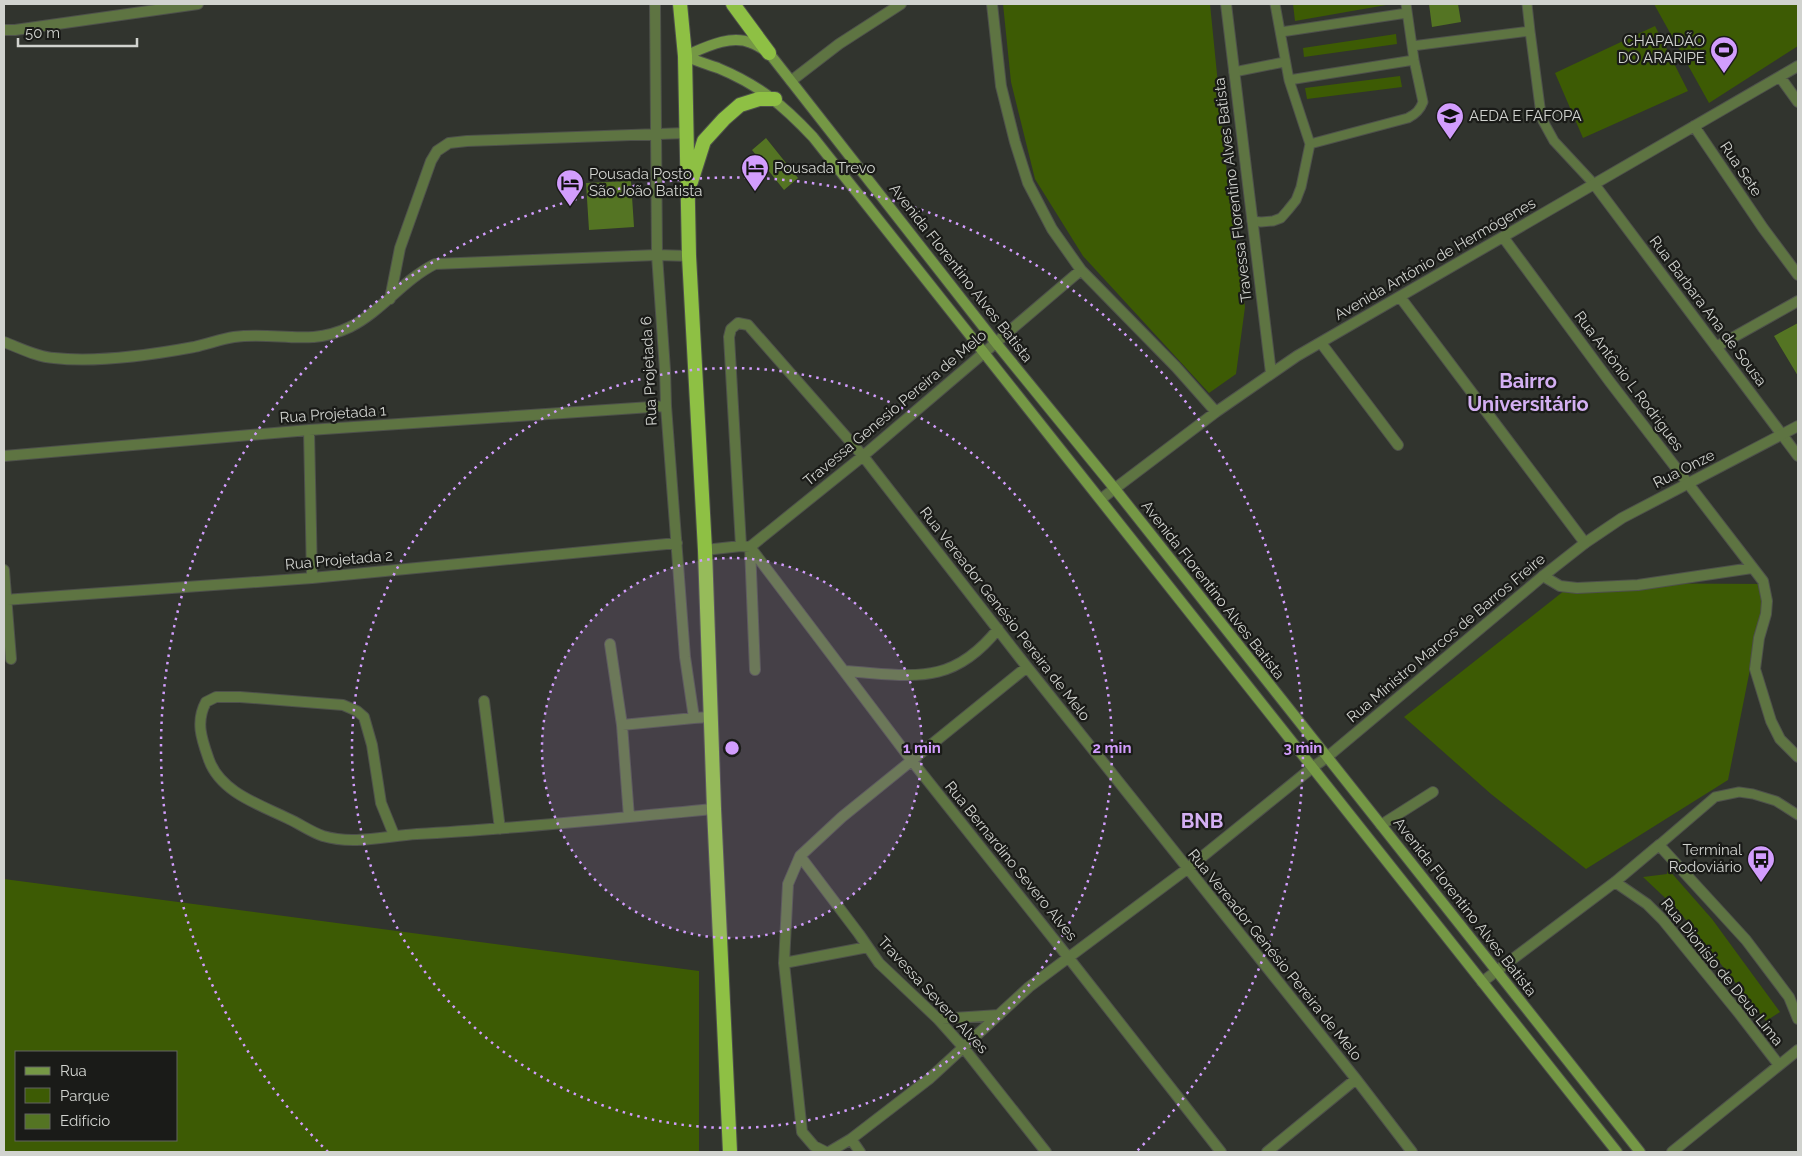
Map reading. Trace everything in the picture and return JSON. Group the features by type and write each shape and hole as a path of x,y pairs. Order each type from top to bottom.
{"highway":[{"path":"680,4 685,56 689,256 706,550 714,809 730,1152"},
{"path":"733,4 769,53"},
{"path":"688,192 704,141 724,119 740,105 759,99 775,99"}],"main road":[{"name":"Avenida Florentino Alves Batista","path":"685,56 711,44 727,41 750,42 769,53 996,343 1115,489 1326,758 1640,1152"},
{"name":"Avenida Florentino Alves Batista","path":"685,56 745,81 775,99 813,137 1618,1152"},
{"path":"813,137 827,127"}],"street":[{"path":"4,30 198,4"},
{"name":"Rua Projetada 6","path":"655,4 657,255 666,406 685,657 694,718"},
{"path":"791,81 839,44 901,4"},
{"path":"992,4 1001,86 1015,142 1028,183 1052,230 1081,270 1176,367 1216,412"},
{"name":"Travessa Florentino Alves Batista","path":"1226,4 1271,374"},
{"name":"Avenida Antônio de Hermógenes","path":"1101,499 1216,412 1271,374 1321,343 1798,66"},
{"path":"1780,77 1798,102"},
{"name":"Rua Sete","path":"1694,126 1762,228 1798,275"},
{"path":"390,299 400,248 431,161 437,151 449,143 467,140 686,133"},
{"name":"Rua Barbara Ana de Sousa","path":"1594,184 1798,456"},
{"name":"Rua Antônio L Rodrigues","path":"1503,238 1688,485 1763,581 1767,602 1766,614 1759,638 1755,669 1771,721 1780,739 1798,757"},
{"path":"4,342 53,358 97,359 195,347 234,337 263,335 310,338 328,336 350,327 371,314 421,272 435,264 657,255 689,256"},
{"name":"Travessa Genesio Pereira de Melo","path":"746,546 864,456 1081,270"},
{"path":"1400,297 1585,543"},
{"path":"1716,347 1798,302"},
{"name":"Rua Vereador Genésio Pereira de Melo","path":"746,546 729,337 731,329 738,323 748,325 864,456 1027,667 1356,1079 1412,1152"},
{"path":"1321,343 1398,445"},
{"name":"Rua Projetada 1","path":"4,456 309,430 666,406"},
{"name":"Rua Onze","path":"1585,543 1622,518 1798,426"},
{"path":"309,430 312,578"},
{"name":"Rua Projetada 2","path":"5,600 312,578 677,543"},
{"name":"Rua Ministro Marcos de Barros Freire","path":"827,1152 851,1139 929,1079 1029,987 1188,869 1326,758 1585,543"},
{"path":"706,550 746,546 756,670"},
{"name":"Rua Bernardino Severo Alves","path":"746,546 912,761 1221,1152"},
{"path":"1543,576 1560,586 1577,588 1638,585 1752,568"},
{"path":"4,570 11,659"},
{"path":"844,671 918,676 939,673 965,661 986,643 998,629"},
{"path":"610,644 622,725 630,817"},
{"path":"827,1152 814,1146 802,1132 784,963 788,884 800,856 842,817 1027,667"},
{"path":"394,835 381,803 372,744 364,717 357,711 343,705 240,697 216,698 206,702 199,718 206,751 212,768 224,782 239,794 322,836 370,839 394,835 500,829 714,809"},
{"path":"484,702 500,829"},
{"path":"622,725 712,717"},
{"path":"1381,825 1433,792"},
{"path":"1482,982 1614,882 1659,845 1746,940 1789,997 1798,1019"},
{"name":"Travessa Severo Alves","path":"800,856 879,963 938,1019 963,1047 1046,1152"},
{"name":"Rua Dionísio de Deus Lima","path":"1614,882 1646,904 1663,920 1779,1065"},
{"path":"784,963 868,947"},
{"path":"938,1019 999,1015"},
{"path":"1672,1152 1779,1065 1797,1053"},
{"path":"1267,1152 1356,1079"},
{"path":"851,1139 860,1152"}],"lane":[{"path":"1252,220 1261,222 1280,218 1296,200 1301,187 1310,144 1284,62 1275,4"},
{"path":"1527,4 1543,121 1554,141 1594,184"},
{"path":"1280,32 1407,8 1414,60 1423,102 1416,114 1408,118 1310,144"},
{"path":"1412,46 1530,31"},
{"path":"1289,80 1414,60"},
{"path":"1234,72 1284,62"},
{"path":"1659,845 1715,797 1739,792 1753,794 1776,802 1798,815"}],"green space":[{"path":"1003,4 1210,4 1227,174 1245,307 1236,374 1209,393 1083,256 1035,179 1011,82"},
{"path":"1293,4 1392,4 1295,21"},
{"name":"CHAPADÃO DO ARARIPE","path":"1654,4 1798,4 1798,46 1709,103"},
{"path":"1655,26 1688,91 1583,138 1555,73"},
{"path":"1396,34 1397,44 1304,57 1303,48"},
{"path":"1400,76 1402,87 1307,99 1305,88"},
{"path":"1574,583 1767,584 1728,780 1586,869 1491,794 1404,717"},
{"path":"1668,869 1712,919 1780,1012 1766,1021 1678,910 1643,877 1667,874"},
{"path":"4,879 699,971 699,1152 4,1152"}],"building":[{"path":"1429,4 1458,4 1461,22 1432,27"},
{"path":"766,138 798,178 784,190 752,150"},
{"path":"631,181 634,227 589,230 586,183"},
{"path":"1798,323 1798,376 1774,336"}],"place":[{"name":"CHAPADÃO DO ARARIPE","path":"1724,74"},
{"name":"AEDA E FAFOPA","path":"1450,140"},
{"name":"Pousada Trevo","path":"755,192"},
{"name":"Pousada Posto São João Batista","path":"570,207"},
{"name":"Terminal Rodoviário","path":"1761,883"}],"district":[{"name":"Bairro Universitário","path":"1528,392"},
{"name":"BNB","path":"1202,821"}]}
